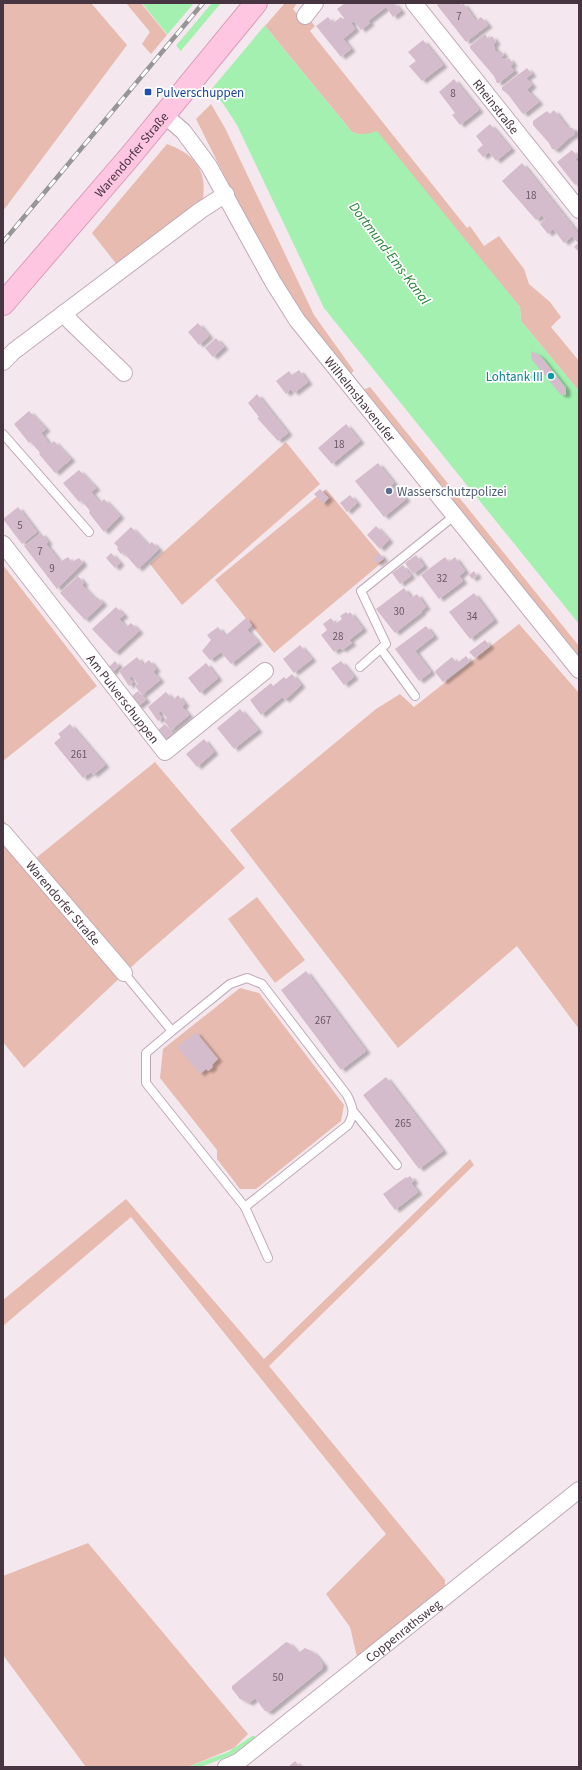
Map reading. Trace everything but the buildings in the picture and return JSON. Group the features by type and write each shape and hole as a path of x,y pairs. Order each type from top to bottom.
{"main road":[{"name":"Warendorfer Straße","path":"3,304 164,115 256,3"}],"street":[{"path":"305,16 315,3"},
{"name":"Rheinstraße","path":"414,3 579,210"},
{"name":"Wilhelmshavenufer","path":"164,115 183,131 209,166 226,194 273,282 297,320 579,670"},
{"path":"3,362 14,351 64,313 201,210 226,194"},
{"path":"64,313 71,322 124,373"},
{"name":"Am Pulverschuppen","path":"3,544 165,752 265,671"},
{"name":"Warendorfer Straße","path":"3,832 124,973"},
{"name":"Coppenrathsweg","path":"234,1765 579,1490"}],"lane":[{"path":"3,434 89,532"},
{"path":"360,667 386,644 361,591 454,516"},
{"path":"380,649 415,696"},
{"path":"124,973 172,1031"},
{"path":"268,1258 245,1207 146,1083 146,1054 230,984 247,978 262,984 346,1095 354,1111 397,1165"},
{"path":"245,1207 348,1125 354,1111"}],"shaded area":[{"path":"3,3 91,3 127,45 3,211"},
{"path":"126,3 141,3 167,35 151,54 142,44 150,32"},
{"path":"285,3 297,3 293,9 304,22 308,18 315,26 310,31 467,228 470,226 484,246 499,236 524,269 529,284 550,302 561,317 551,327 579,361 579,391 521,321 520,307 469,246 366,135 352,132 265,26"},
{"path":"211,104 225,128 314,315 354,371 350,374 300,317 241,214 233,193 196,119"},
{"path":"167,144 185,153 197,164 203,179 203,199 118,266 92,233"},
{"path":"370,387 579,646 579,659 363,390"},
{"path":"286,442 320,484 182,605 150,564"},
{"path":"326,489 385,560 274,653 215,580"},
{"path":"3,565 97,686 3,761"},
{"path":"519,624 579,693 579,1029 517,946 398,1048 230,830 376,709 400,694 414,707"},
{"path":"155,762 245,868 140,959 24,1068 3,1042 3,820 36,858"},
{"path":"257,897 305,960 275,983 228,919"},
{"path":"240,988 259,993 344,1105 341,1121 256,1189 240,1189 217,1159 217,1150 160,1078 163,1049"},
{"path":"470,1159 474,1165 269,1366 445,1580 445,1589 357,1657 350,1627 326,1594 386,1534 131,1217 3,1326 3,1300 126,1199 264,1359"},
{"path":"88,1543 248,1734 234,1748 188,1767 86,1767 3,1655 3,1576"}],"water":[{"name":"Dortmund-Ems-Kanal","path":"142,3 246,3 352,132 364,134 377,131 520,307 521,321 579,391 579,624 324,308 237,125 224,105"}],"pier":[{"path":"194,3 212,3 175,47 166,36"},
{"path":"221,3 249,3 266,24 210,91 179,53"}],"waterway":[{"path":"194,1767 229,1754 253,1738"}],"railway":[{"path":"3,242 203,3"}],"place":[{"name":"Pulverschuppen","path":"148,92"},
{"name":"Lohtank III","path":"551,376"},
{"name":"Wasserschutzpolizei","path":"389,491"}]}
